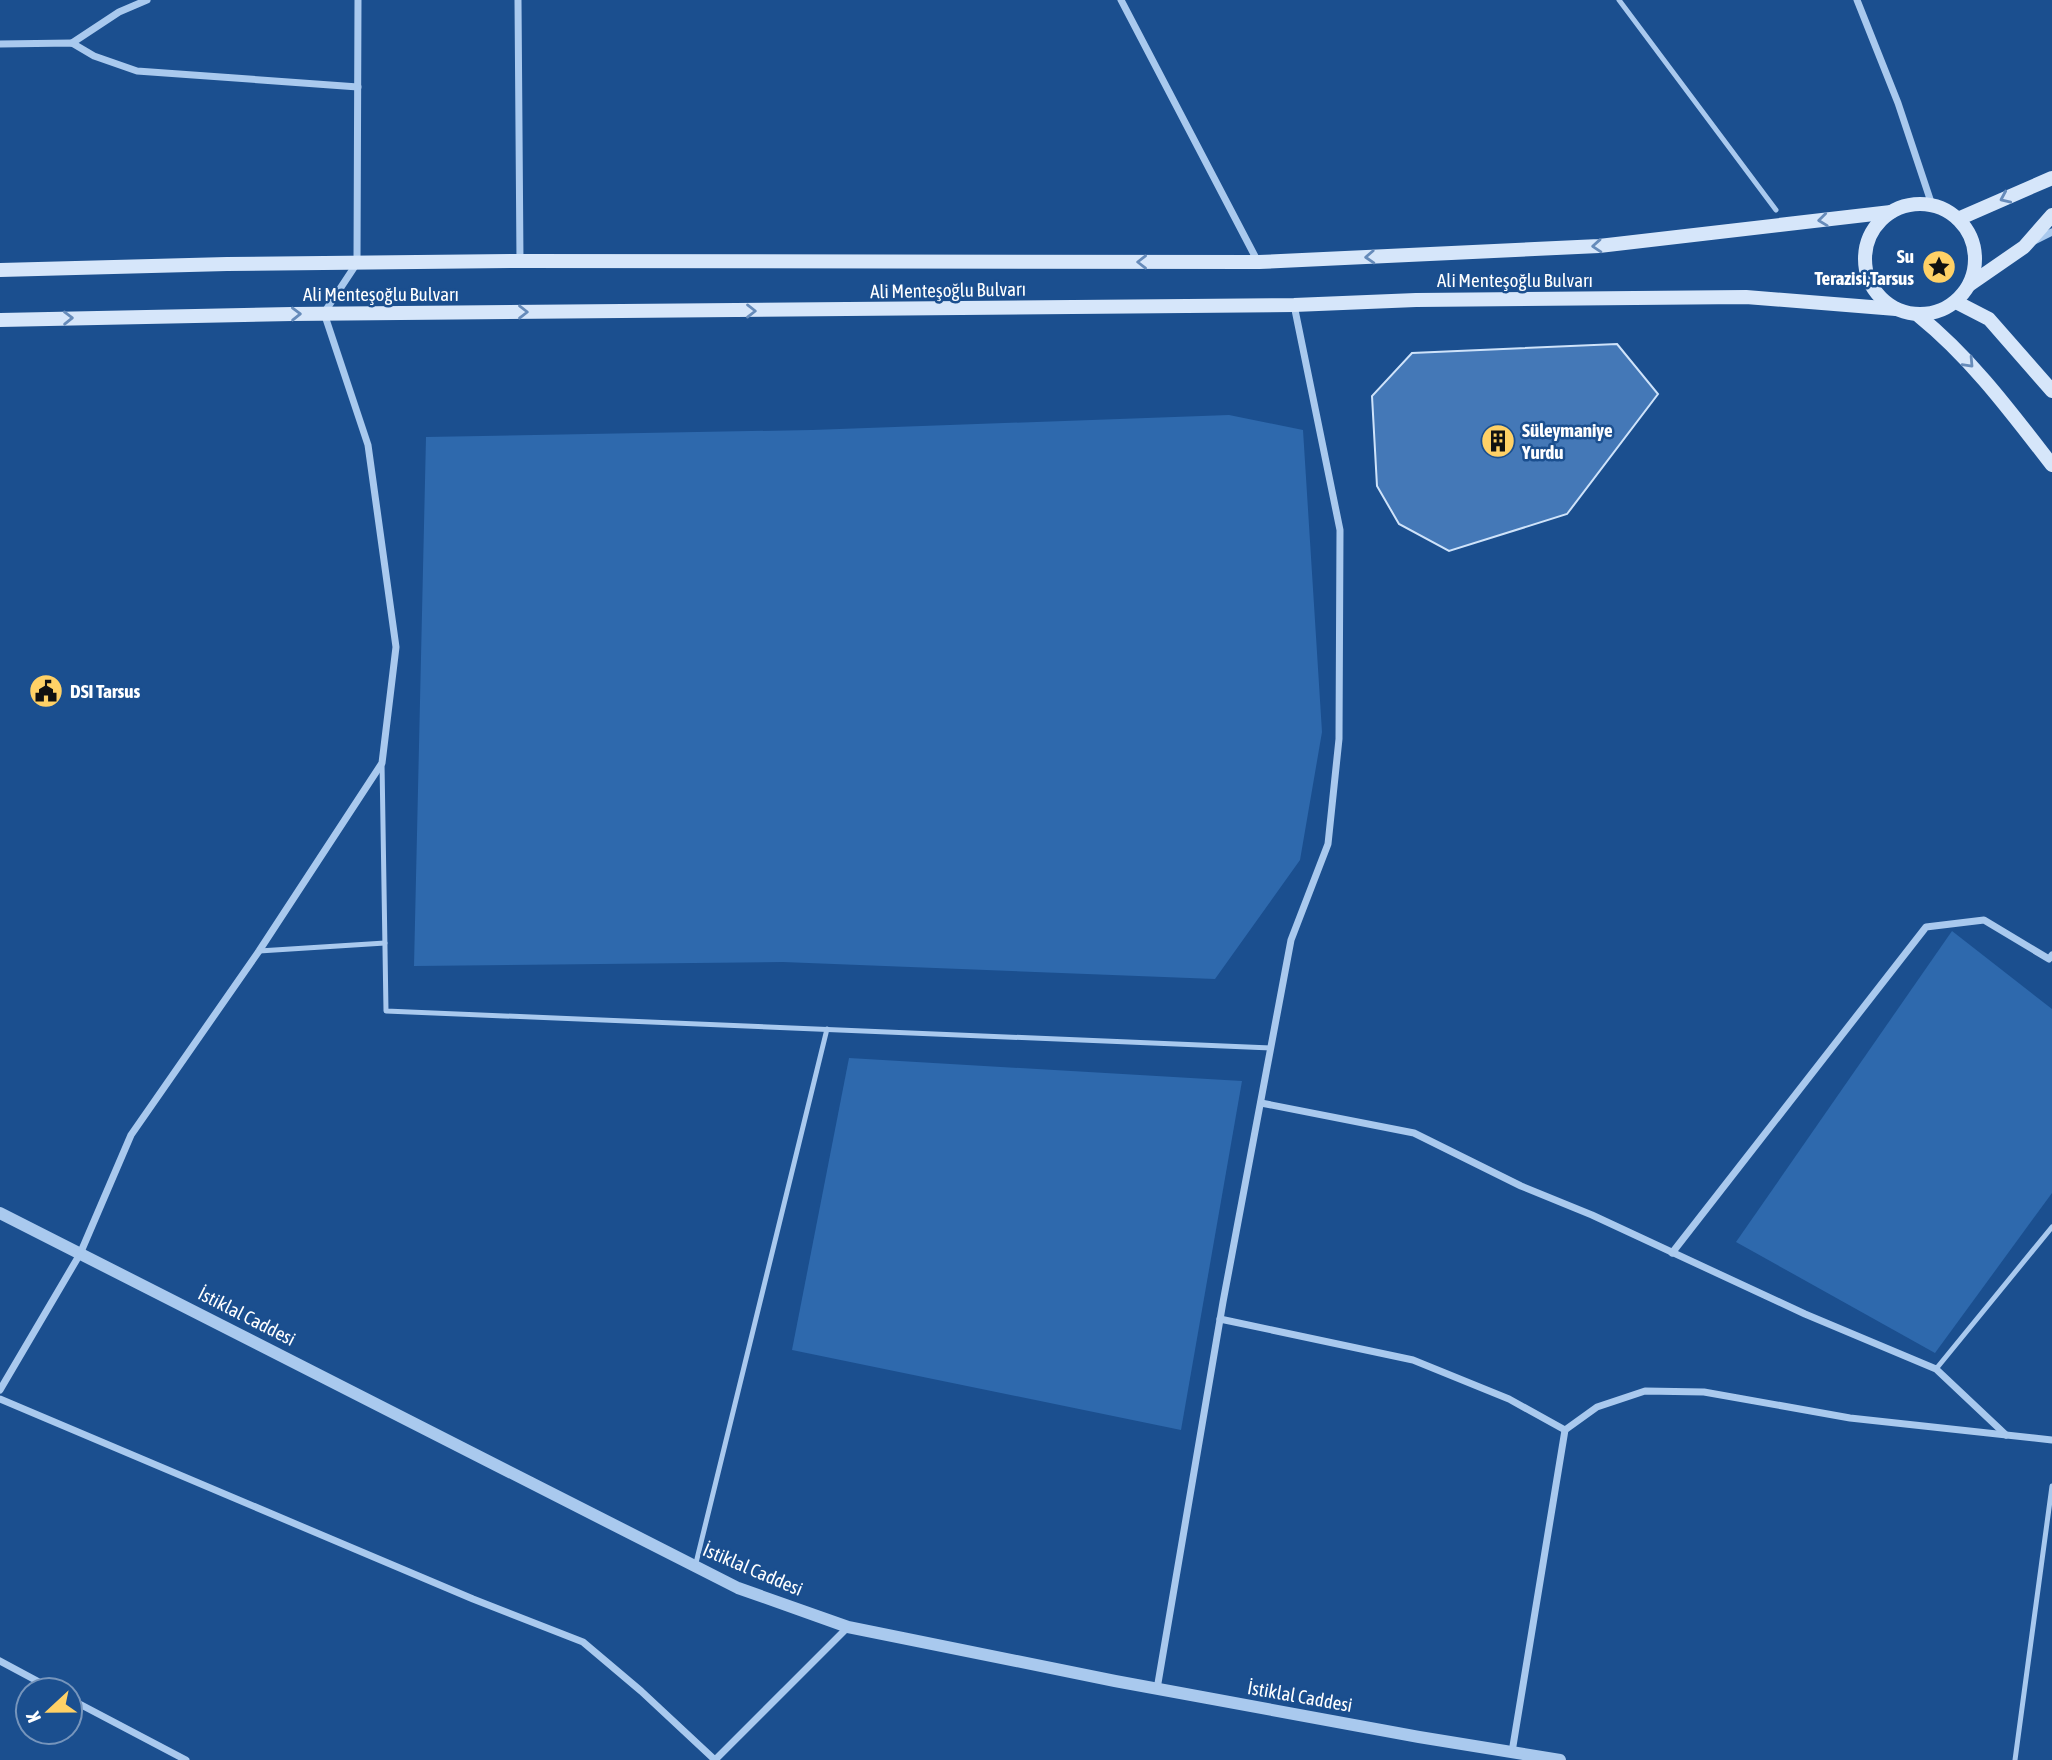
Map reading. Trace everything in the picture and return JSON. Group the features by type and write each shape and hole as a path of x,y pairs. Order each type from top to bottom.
{"main road":[{"path":"1958,219 2052,178"},
{"path":"1919,316 1933,314 1956,302 1973,278 1976,262 1975,246 1969,232 1958,219 1945,210 1917,203 1891,212 1870,234 1864,262 1873,290 1883,302 1919,316 1944,336 1989,384 2052,465"},
{"name":"Ali Menteşoğlu Bulvarı","path":"0,270 520,261 1259,262 1599,246 1891,212"},
{"path":"1969,285 2024,247 2052,215"},
{"name":"Ali Menteşoğlu Bulvarı","path":"0,320 324,313 1294,305 1416,300 1746,297 1896,309"},
{"path":"1956,302 1989,319 2052,391"}],"street":[{"path":"72,43 119,12 147,0"},
{"path":"0,1390 80,1254 131,1135 259,951 382,763 397,647 368,445 324,313 357,263 358,0"},
{"path":"518,0 520,261"},
{"path":"1121,0 1259,262"},
{"path":"1857,0 1898,103 1932,205"},
{"path":"0,44 72,43 94,56 136,71 358,87"},
{"path":"2024,247 2052,232"},
{"path":"1157,1689 1220,1319 1291,940 1328,844 1339,739 1340,530 1294,305"},
{"path":"1672,1252 1926,927 1984,920 2051,959"},
{"path":"1261,1103 1414,1133 1521,1186 1805,1314 1936,1369 2006,1435"},
{"name":"İstiklal Caddesi","path":"0,1213 738,1588 848,1627 1157,1689 1560,1760"},
{"path":"1220,1319 1413,1360 1509,1399 1565,1430"},
{"path":"1512,1752 1565,1430 1598,1407 1645,1391 1704,1392 1850,1418 2052,1440"},
{"path":"0,1399 473,1599 583,1642 641,1691 715,1760 848,1627"},
{"path":"0,1661 28,1676"},
{"path":"84,1706 186,1760"}],"lane":[{"path":"1619,0 1776,210"},
{"path":"382,763 386,1011 1271,1048"},
{"path":"259,951 385,943"},
{"path":"695,1567 828,1029"},
{"path":"1936,1369 2052,1227"},
{"path":"2015,1760 2052,1486"}],"shaded area":[{"path":"1229,415 1303,430 1322,732 1300,860 1215,979 783,962 414,966 426,437 812,430"},
{"path":"1952,931 2052,1009 2052,1193 1935,1353 1736,1242"},
{"path":"849,1058 1242,1081 1181,1430 792,1350"}],"building":[{"name":"Süleymaniye Yurdu","path":"1617,344 1658,394 1567,514 1449,551 1399,524 1377,486 1372,396 1412,353"}],"place":[{"name":"Su Terazisi,Tarsus","path":"1939,267"},
{"name":"Süleymaniye Yurdu","path":"1498,441"},
{"name":"DSI Tarsus","path":"46,691"}]}
